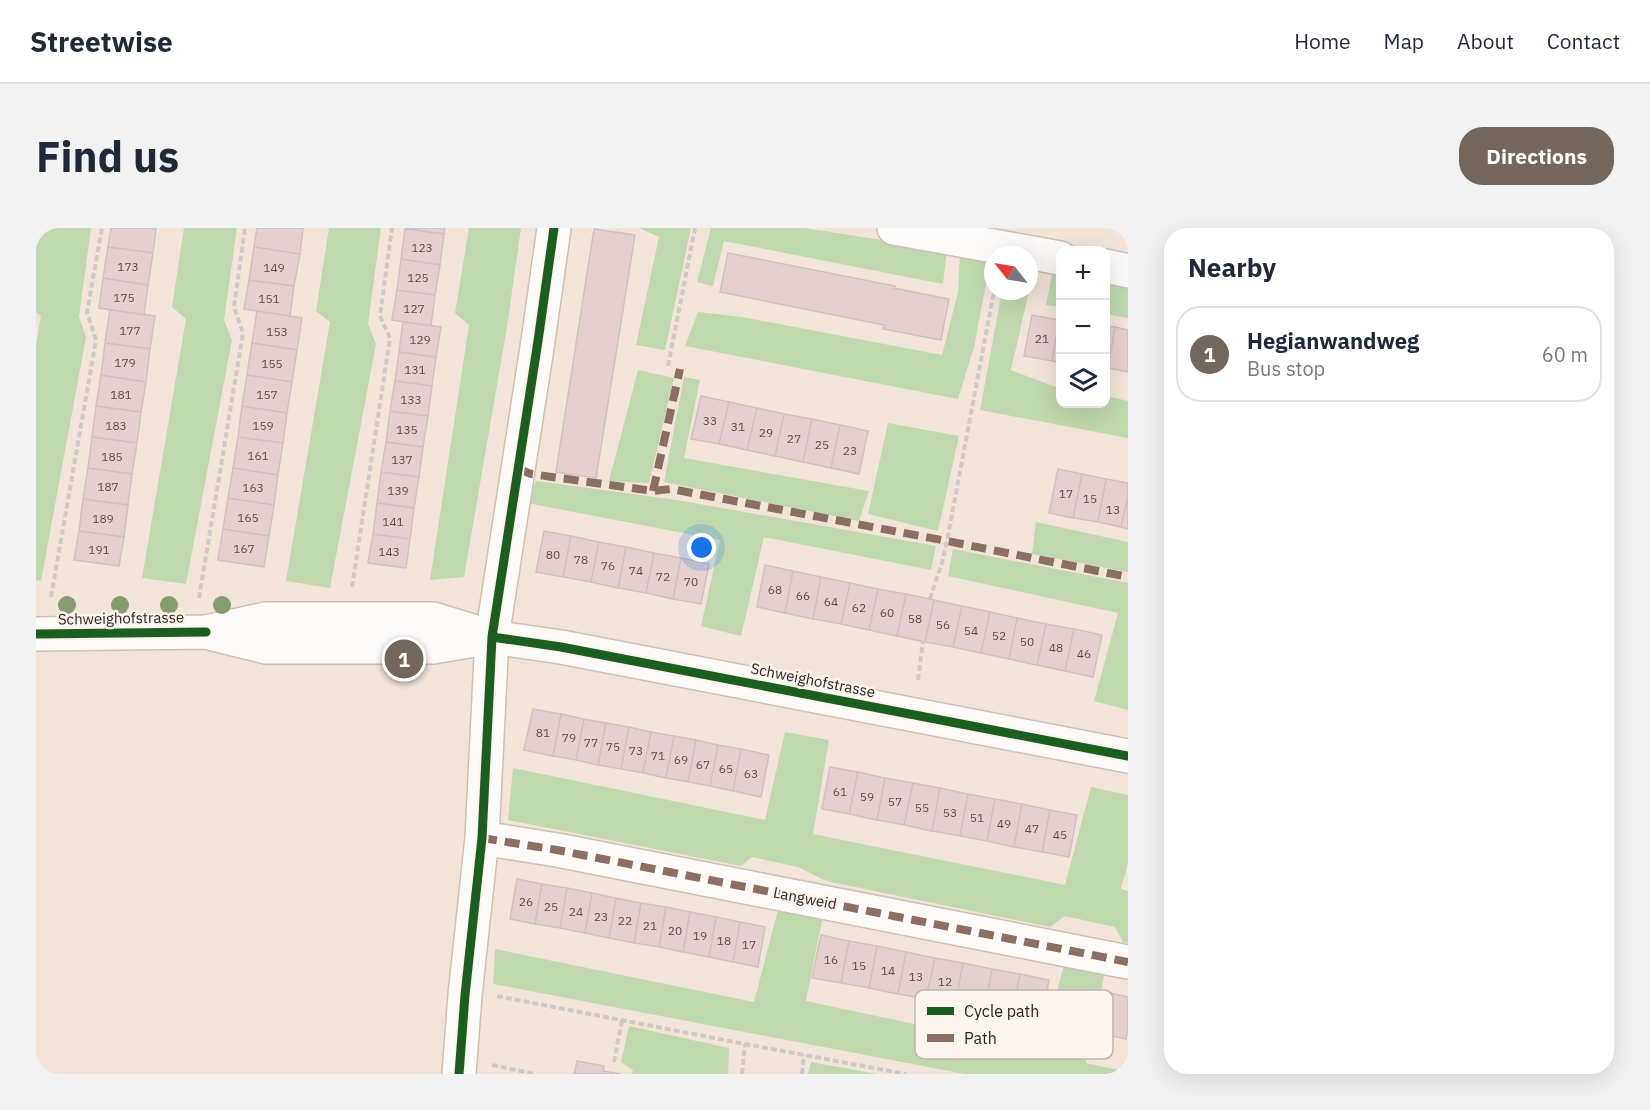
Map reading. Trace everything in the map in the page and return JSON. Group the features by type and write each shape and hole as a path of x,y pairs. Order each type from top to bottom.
{"street":[{"path":"459,1074 482,838 492,637 554,228"},
{"path":"894,228 1056,257"},
{"path":"1110,267 1128,270"},
{"name":"Schweighofstrasse","path":"36,634 206,632 266,619 433,619 492,637 561,647 1128,756"},
{"name":"Langweid","path":"482,838 557,850 1128,962"}],"path":[{"path":"51,597 96,340 87,312 102,228"},
{"path":"199,599 243,333 234,307 245,228"},
{"path":"351,591 390,338 380,316 392,228"},
{"path":"668,366 695,228"},
{"path":"930,599 942,563 992,300"},
{"path":"918,680 923,641"},
{"path":"495,995 906,1074"},
{"path":"614,1062 622,1020"},
{"path":"742,1074 745,1044"},
{"path":"802,1074 804,1055"},
{"path":"496,1065 535,1074"}],"green space":[{"path":"39,228 91,228 79,317 86,337 41,581 36,580 36,345 41,316 36,312 36,246"},
{"path":"184,228 237,228 224,320 232,340 186,584 142,578 186,319 172,307"},
{"path":"329,228 381,228 368,324 376,344 330,588 286,581 330,322 316,311"},
{"path":"469,228 521,228 507,327 464,577 430,580 469,325 455,313"},
{"path":"639,228 691,228 665,350 636,345 659,237"},
{"path":"711,228 804,228 947,250 943,284 724,241 713,286 697,282"},
{"path":"960,254 984,257 984,295 974,347 958,399 685,346 698,312 742,317 942,355 958,292"},
{"path":"1053,270 1056,270 1056,306 1046,305"},
{"path":"1110,280 1128,283 1128,318 1110,315"},
{"path":"1000,300 1027,300 1011,370 1056,387 1056,408 1110,408 1110,397 1128,401 1128,438 980,410"},
{"path":"638,370 674,378 649,483 609,481"},
{"path":"684,377 700,380 684,458 869,491 859,521 664,482"},
{"path":"888,423 959,436 938,531 868,514"},
{"path":"536,481 677,500 936,546 931,570 764,537 741,636 701,626 720,540 527,503"},
{"path":"1036,522 1128,542 1128,572 1032,554"},
{"path":"953,549 1128,583 1128,710 1094,701 1118,613 948,576"},
{"path":"785,732 829,740 813,834 1065,885 1091,787 1128,795 1128,863 1121,889 1128,891 1128,943 1123,942 1115,927 1065,916 1050,927 826,881 798,867 752,857 741,866 508,820 513,768 765,820"},
{"path":"779,906 823,915 806,1001 915,1024 915,1059 1087,1059 1086,1063 1128,1072 1128,1074 965,1074 493,984 495,949 754,1002"},
{"path":"1066,958 1106,966 1101,990 1057,990"},
{"path":"629,1026 729,1048 728,1074 632,1074 633,1070 621,1062"},
{"path":"811,1062 877,1074 808,1074"}],"building":[{"path":"111,228 156,228 153,253 108,247"},
{"path":"257,228 303,228 300,254 254,247"},
{"path":"405,228 445,228 444,234"},
{"path":"405,229 444,234 440,265 401,259"},
{"path":"594,229 635,235 596,478 556,472"},
{"path":"108,247 153,253 148,285 103,278"},
{"path":"254,247 300,254 294,286 249,280"},
{"path":"728,253 949,299 941,340 883,329 884,325 720,292"},
{"path":"401,259 440,265 435,295 397,290"},
{"path":"103,278 148,285 144,315 99,308"},
{"path":"249,280 294,286 290,316 244,309"},
{"path":"397,290 435,295 431,326 392,320"},
{"path":"110,310 155,316 150,349 105,343"},
{"path":"257,311 302,318 297,350 252,343"},
{"path":"1032,315 1056,319 1052,361 1024,356"},
{"path":"403,322 441,327 436,357 399,352"},
{"path":"1110,326 1115,327 1110,356"},
{"path":"1115,327 1128,330 1128,372 1110,368"},
{"path":"1056,338 1056,362 1052,361"},
{"path":"105,343 150,349 146,382 101,375"},
{"path":"252,343 297,350 292,382 247,375"},
{"path":"399,352 436,357 432,386 395,381"},
{"path":"101,375 146,382 141,412 96,406"},
{"path":"247,375 292,382 287,413 242,406"},
{"path":"395,381 432,386 428,416 390,411"},
{"path":"701,396 729,402 719,444 691,439"},
{"path":"729,402 757,408 747,450 719,444"},
{"path":"96,406 141,412 137,443 92,437"},
{"path":"242,406 287,413 283,443 238,437"},
{"path":"757,408 784,414 775,456 747,450"},
{"path":"390,411 428,416 423,447 386,442"},
{"path":"784,414 812,419 803,462 775,456"},
{"path":"812,419 840,425 831,468 803,462"},
{"path":"840,425 868,431 859,474 831,468"},
{"path":"92,437 137,443 132,474 88,468"},
{"path":"238,437 283,443 278,475 233,468"},
{"path":"386,442 423,447 419,477 381,472"},
{"path":"88,468 132,474 128,505 83,499"},
{"path":"233,468 278,475 274,505 228,498"},
{"path":"1058,469 1082,474 1073,518 1049,513"},
{"path":"381,472 419,477 414,508 377,503"},
{"path":"1082,474 1106,479 1098,522 1073,518"},
{"path":"1106,479 1128,483 1128,496 1121,527 1098,522"},
{"path":"1128,496 1128,529 1121,527"},
{"path":"228,498 274,505 269,536 223,529"},
{"path":"83,499 128,505 124,537 79,531"},
{"path":"377,503 414,508 410,539 373,534"},
{"path":"223,529 269,536 264,567 218,560"},
{"path":"79,531 124,537 119,566 74,560"},
{"path":"544,531 571,536 563,577 536,572"},
{"path":"373,534 410,539 406,568 368,563"},
{"path":"571,536 599,542 591,582 563,577"},
{"path":"599,542 626,547 618,588 591,582"},
{"path":"626,547 654,553 646,593 618,588"},
{"path":"654,553 681,558 673,599 646,593"},
{"path":"681,558 709,564 701,604 673,599"},
{"path":"765,565 793,571 785,613 757,607"},
{"path":"793,571 821,577 813,619 785,613"},
{"path":"821,577 850,583 841,624 813,619"},
{"path":"850,583 878,589 869,630 841,624"},
{"path":"878,589 906,594 897,636 869,630"},
{"path":"906,594 934,600 925,642 897,636"},
{"path":"934,600 962,606 953,647 925,642"},
{"path":"962,606 990,612 981,653 953,647"},
{"path":"990,612 1017,618 1009,659 981,653"},
{"path":"1017,618 1046,624 1037,665 1009,659"},
{"path":"1046,624 1074,629 1065,671 1037,665"},
{"path":"1074,629 1102,635 1093,677 1065,671"},
{"path":"533,709 561,714 553,756 524,750"},
{"path":"561,714 584,719 576,760 553,756"},
{"path":"584,719 606,723 598,765 576,760"},
{"path":"606,723 629,727 621,769 598,765"},
{"path":"629,727 651,732 643,773 621,769"},
{"path":"651,732 674,736 666,778 643,773"},
{"path":"674,736 696,740 688,782 666,778"},
{"path":"696,740 718,745 710,786 688,782"},
{"path":"718,745 741,749 733,791 710,786"},
{"path":"741,749 769,755 761,797 733,791"},
{"path":"830,767 858,772 849,814 822,809"},
{"path":"858,772 885,778 877,820 849,814"},
{"path":"885,778 913,783 904,825 877,820"},
{"path":"913,783 940,788 932,831 904,825"},
{"path":"940,788 968,794 960,836 932,831"},
{"path":"968,794 995,799 987,841 960,836"},
{"path":"995,799 1022,804 1014,847 987,841"},
{"path":"1022,804 1050,810 1042,852 1014,847"},
{"path":"1050,810 1077,815 1069,857 1042,852"},
{"path":"517,879 542,884 535,924 510,919"},
{"path":"542,884 567,888 560,928 535,924"},
{"path":"567,888 592,893 585,933 560,928"},
{"path":"592,893 616,898 609,938 585,933"},
{"path":"616,898 641,903 634,943 609,938"},
{"path":"641,903 666,907 659,947 634,943"},
{"path":"666,907 690,912 683,952 659,947"},
{"path":"690,912 716,917 709,957 683,952"},
{"path":"716,917 740,922 733,962 709,957"},
{"path":"740,922 765,927 758,967 733,962"},
{"path":"821,935 849,941 841,983 812,978"},
{"path":"849,941 877,946 869,988 841,983"},
{"path":"877,946 906,952 898,994 869,988"},
{"path":"906,952 935,958 928,990 915,990 915,997 898,994"},
{"path":"935,958 963,963 958,990 928,990"},
{"path":"963,963 992,969 988,990 958,990"},
{"path":"992,969 1020,974 1017,990 988,990"},
{"path":"1020,974 1049,980 1047,990 1017,990"},
{"path":"1113,994 1128,997 1126,1039 1113,1036"},
{"path":"577,1061 604,1066 603,1071 620,1074 574,1074"}],"marked path":[{"path":"653,491 680,369"},
{"path":"519,469 531,474 653,491 671,489 1128,577"},
{"path":"482,838 557,850 1128,962"}],"cycle path":[{"path":"459,1074 482,838 492,637 554,228"},
{"path":"36,634 206,632"},
{"path":"492,637 561,647 1128,756"}],"place":[{"name":"Hegianwandweg","path":"404,659"}]}
